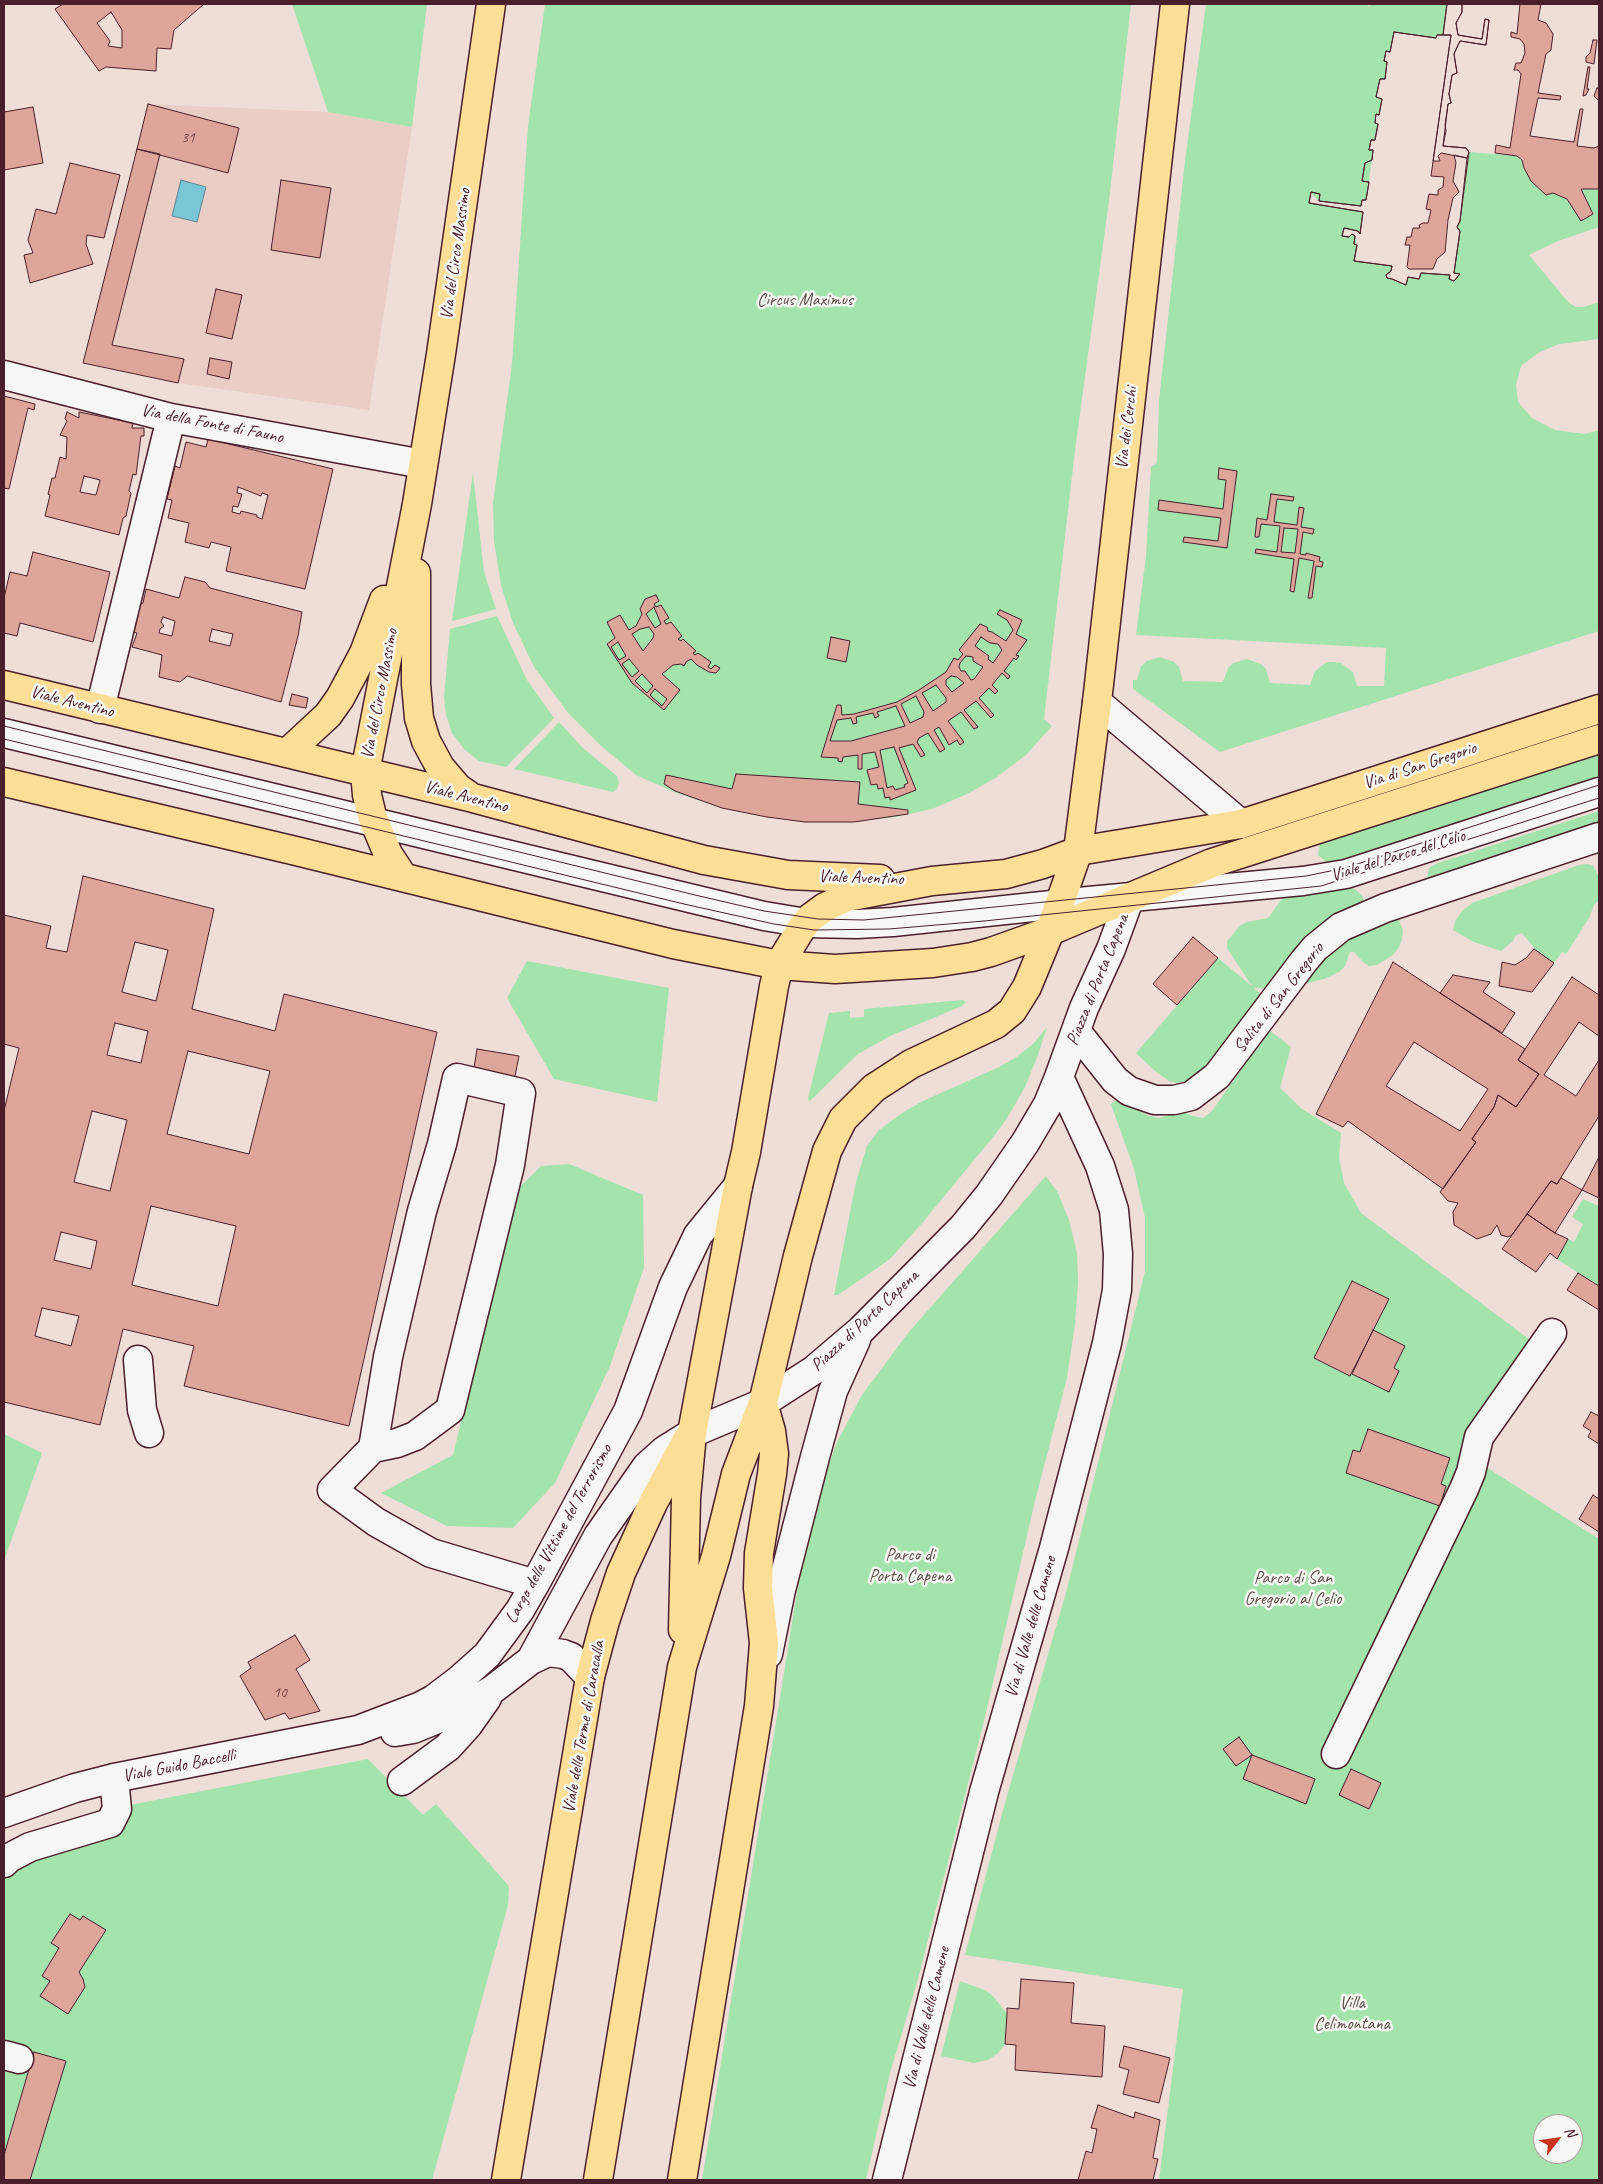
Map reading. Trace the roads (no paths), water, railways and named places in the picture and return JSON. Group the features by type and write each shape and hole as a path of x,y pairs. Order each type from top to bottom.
{"main road":[{"name":"Via del Circo Massimo","path":"403,877 388,854 374,821 367,795 366,772 417,504 452,284 491,4"},
{"name":"Via dei Cerchi","path":"1078,852 1097,702 1176,4"},
{"name":"Via del Circo Massimo","path":"287,753 328,715 355,672 372,635 417,504"},
{"name":"Via del Circo Massimo","path":"417,504 415,657 416,696 419,718 426,741 440,766 458,788 473,798"},
{"name":"Viale Aventino","path":"4,685 473,798 704,860 739,867 812,876 932,881"},
{"name":"Via di San Gregorio","path":"1241,824 1599,708"},
{"name":"Via di San Gregorio","path":"1251,851 1599,739"},
{"path":"4,782 649,938 779,965"},
{"path":"682,1667 686,1498 692,1432 746,1152 774,986 779,965 806,923 825,907 847,897 932,881 1006,874 1078,852 1241,824"},
{"name":"Piazza di Porta Capena","path":"779,965 835,969 887,967 940,962 991,952 1050,931 1190,872 1251,851"},
{"path":"598,2180 682,1667 718,1550 736,1474 745,1447 764,1404 798,1256 831,1141 843,1119 874,1088 899,1071 984,1031 1006,1017 1022,997 1050,931 1078,852"},
{"path":"682,2180 759,1706 764,1643 758,1588 759,1553 774,1454 771,1431 764,1404"},
{"name":"Viale delle Terme di Caracalla","path":"506,2180 590,1677 605,1621 621,1573 660,1490 692,1432"}],"street":[{"name":"Via della Fonte di Fauno","path":"4,375 171,418 423,464"},
{"path":"100,709 171,418"},
{"path":"1097,702 1241,824"},
{"path":"4,733 764,916 806,923"},
{"name":"Viale del Parco del Celio","path":"1130,897 1303,881 1346,874 1599,792"},
{"name":"Salita di San Gregorio","path":"1076,1031 1115,1080 1129,1091 1155,1100 1174,1100 1191,1096 1217,1076 1304,961 1315,948 1341,927 1385,908 1599,837"},
{"name":"Piazza di Porta Capena","path":"764,1404 814,1370 861,1330 962,1227 989,1195 1033,1132 1060,1077 1084,1008 1111,949 1130,897 893,922 857,924 806,923"},
{"name":"Via di Valle delle Camene","path":"887,2180 984,1792 1054,1548 1107,1343 1117,1290 1118,1254 1114,1210 1093,1149 1060,1077"},
{"path":"373,1448 388,1357 422,1211 442,1144 456,1078 521,1094 510,1166 450,1410 415,1436 397,1443 373,1448 332,1490 376,1522 431,1554 535,1584"},
{"name":"Largo delle Vittime del Terrorismo","path":"358,1730 421,1706 460,1680 487,1654 520,1610 628,1411 673,1287 698,1235 738,1186"},
{"path":"759,1706 781,1590 815,1457 834,1391 861,1330"},
{"path":"1336,1754 1464,1490 1480,1437 1552,1333"},
{"path":"138,1360 142,1410 149,1433"},
{"path":"692,1432 764,1404"},
{"name":"Largo delle Vittime del Terrorismo","path":"531,1660 590,1549 634,1482 655,1459 692,1432"},
{"name":"Largo delle Vittime del Terrorismo","path":"358,1730 381,1732 413,1729 457,1711 492,1690 531,1660 548,1652 564,1654 576,1662 590,1677"},
{"path":"402,1780 448,1747 456,1739 479,1711 492,1690"},
{"name":"Viale Guido Baccelli","path":"4,1813 75,1788 114,1778 358,1730"},
{"path":"4,1863 9,1858 30,1847 110,1823 117,1808 114,1778"}],"water":[{"path":"181,180 206,187 197,222 172,216"}],"tram line":[{"path":"4,726 695,895 764,911 818,919 864,920 1306,876 1345,868 1599,785"},
{"path":"4,739 684,904 774,924 814,930 889,929 984,921 1321,886 1599,798"}],"park label":[{"name":"Circus Maximus","path":"805,300"},
{"name":"Parco di Porta Capena","path":"910,1565"},
{"name":"Parco di San Gregorio al Celio","path":"1293,1588"},
{"name":"Villa Celimontana","path":"1352,2014"}]}
